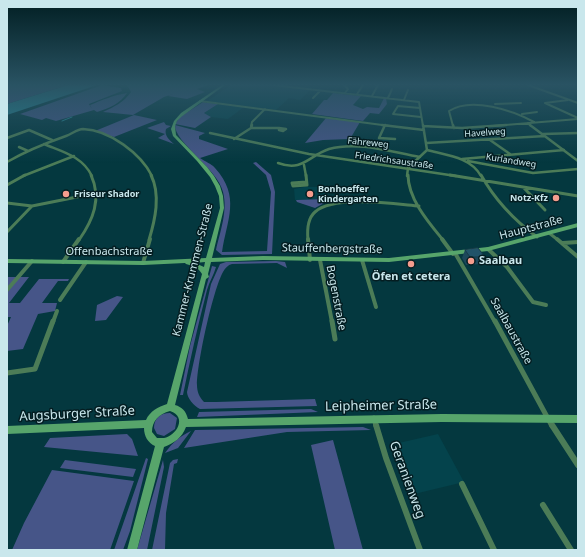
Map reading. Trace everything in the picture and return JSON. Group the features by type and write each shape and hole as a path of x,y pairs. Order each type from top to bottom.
{"street":[{"name":"Kammer-Krummen-Straße","path":"170,407 206,277 221,216 222,193 212,176 174,135 172,128 178,117 186,111"},
{"path":"251,128 252,121 263,111"},
{"path":"280,111 423,128 454,128 578,119"},
{"path":"396,111 398,115 422,117"},
{"path":"421,111 427,150"},
{"path":"450,111 454,128"},
{"path":"513,111 522,114 535,122"},
{"path":"561,111 578,119"},
{"path":"522,114 537,112"},
{"path":"528,123 578,161"},
{"path":"384,124 380,135 384,138 395,139"},
{"path":"234,139 251,128 279,128"},
{"path":"7,162 52,140 83,129 120,142 140,156 151,172 155,184 156,211 143,263"},
{"path":"7,138 29,130 52,140"},
{"name":"Havelweg","path":"426,143 490,140 578,133"},
{"name":"Friedrichsaustraße","path":"210,134 316,155 408,170 484,180 578,196"},
{"path":"490,140 511,155"},
{"path":"44,144 74,156 86,166 92,175 97,193 96,208 90,221 79,241 63,262"},
{"path":"19,147 29,151"},
{"name":"Fähreweg","path":"316,155 334,148 349,147 420,157"},
{"path":"408,170 427,150"},
{"path":"427,150 461,159 479,170 484,180 506,211 518,223 537,237"},
{"path":"461,159 564,150"},
{"path":"278,163 284,166 304,165 316,155"},
{"path":"7,185 27,174 74,156"},
{"name":"Kurlandweg","path":"465,161 533,173 578,169"},
{"path":"304,165 306,182"},
{"name":"Saalbaustraße","path":"408,170 408,182 419,206 454,253 500,330 548,419 578,465"},
{"path":"524,188 545,210"},
{"path":"7,203 32,206 97,193"},
{"path":"310,260 309,220 318,208 340,202 419,206"},
{"path":"7,232 32,206"},
{"name":"Hauptstraße","path":"454,253 488,249 578,225"},
{"path":"7,226 13,226"},
{"path":"549,233 578,257"},
{"path":"562,243 578,242"},
{"name":"Hauptstraße","path":"488,249 506,267 533,302 546,305"},
{"name":"Stauffenbergstraße","path":"210,259 389,260 454,253"},
{"name":"Offenbachstraße","path":"7,261 143,263 210,259"},
{"name":"Bogenstraße","path":"320,260 335,339"},
{"path":"362,260 376,307"},
{"path":"7,290 32,261"},
{"path":"60,300 86,262"},
{"path":"177,262 196,264 203,270 206,277"},
{"path":"7,373 35,368 57,311"},
{"path":"170,407 179,410 182,413 184,423 178,435 173,439 160,443 150,439 148,434 148,424 155,414 165,408 170,407"},
{"name":"Leipheimer Straße","path":"184,423 374,418 492,417 578,419"},
{"name":"Geranienweg","path":"374,418 386,458 420,550"},
{"name":"Augsburger Straße","path":"7,430 148,424"},
{"path":"132,550 160,443"},
{"path":"462,484 494,550"},
{"path":"543,505 571,550"}],"shaded area":[{"path":"7,111 19,111 7,115"},
{"path":"29,111 91,111 56,121 46,118 42,120 20,114"},
{"path":"105,111 140,111 133,115 103,112"},
{"path":"189,111 207,111 204,113 211,117 195,128 175,124 180,117"},
{"path":"207,111 239,111 228,119 211,117 204,113"},
{"path":"315,111 381,111 379,114 370,113 363,121 312,114"},
{"path":"134,115 157,120 114,137 95,131"},
{"path":"326,118 360,122 350,139 323,140 305,143"},
{"path":"164,122 166,125 171,126 166,129 166,135 174,144 158,138 165,134 147,128"},
{"path":"175,125 205,133 199,136 199,139 228,149 200,158 215,168 228,189 230,199 229,219 222,252 267,251 271,192 266,175 253,163 256,162 271,175 275,192 272,254 222,255 216,250 225,207 223,192 213,174 181,139"},
{"name":"Bonhoeffer Kindergarten","path":"304,187 324,187 326,199 295,200 294,189"},
{"path":"325,199 326,202 315,208 297,202 296,200"},
{"path":"226,262 285,262 287,268 277,263 232,264 224,271 219,281 206,327 198,375 198,392 204,402 315,399 317,406 200,409 191,402 187,392 211,284 220,264"},
{"path":"212,266 216,267 207,290 183,395 180,395 190,346"},
{"path":"7,277 29,277 9,303 20,303 39,279 69,279 68,281 58,281 42,303 57,303 55,311 38,314 23,349 7,351 7,326 11,317 7,317"},
{"path":"117,296 123,297 106,320 95,321 97,305"},
{"path":"311,409 318,412 197,417 199,412"},
{"path":"170,413 177,418 175,429 164,436 157,434 154,428 156,419 163,414"},
{"path":"363,427 371,430 287,432 184,448 195,430"},
{"path":"191,431 178,448 165,453 176,440"},
{"path":"127,434 132,439 138,456 44,447 50,438"},
{"path":"438,434 464,482 410,495 390,445"},
{"path":"333,440 363,550 335,550 311,445"},
{"path":"146,458 148,459 130,531 123,550 114,550"},
{"path":"178,459 177,463 174,464 166,513 165,550 152,550 170,463 173,460"},
{"path":"65,460 136,469 133,477 60,468"},
{"path":"163,460 164,467 147,550 137,550"},
{"path":"52,470 134,481 110,550 12,550 24,523"}],"building":[{"path":"478,248 485,257 470,257 465,250"}],"waterway":[{"path":"62,121 72,117"}],"place":[{"name":"Friseur Shador","path":"66,194"},
{"name":"Bonhoeffer Kindergarten","path":"310,194"},
{"name":"Notz-Kfz","path":"556,198"},
{"name":"Saalbau","path":"471,261"},
{"name":"Öfen et cetera","path":"411,264"}]}
